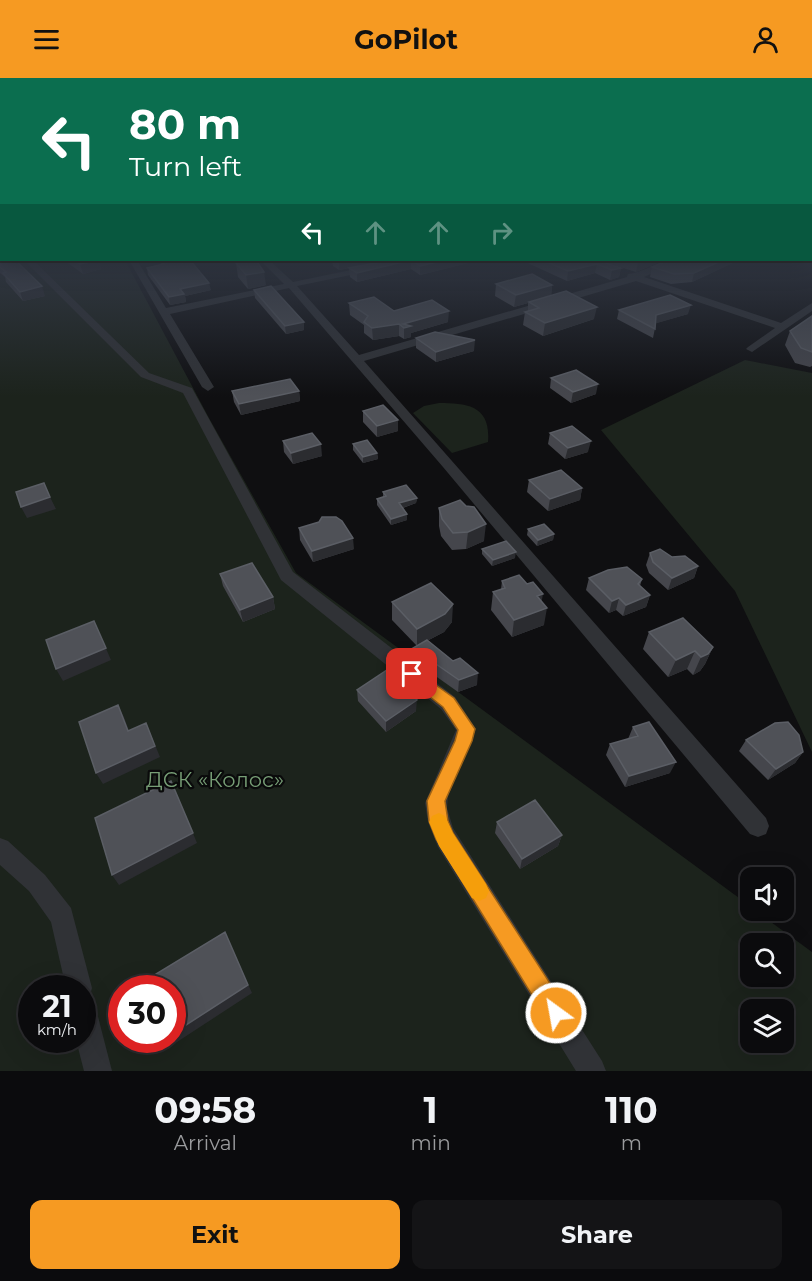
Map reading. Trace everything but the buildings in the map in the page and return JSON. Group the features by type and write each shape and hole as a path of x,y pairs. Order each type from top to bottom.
{"street":[{"path":"73,304 145,375 188,391 287,576 448,703 460,717 466,729 464,741 436,801 438,821 446,839 592,1071"},
{"path":"159,304 207,387"},
{"path":"164,312 202,304"},
{"path":"308,304 759,826"},
{"path":"355,360 545,304"},
{"path":"715,304 783,327"},
{"path":"752,349 812,306"},
{"path":"0,849 38,883 62,916 76,975"},
{"path":"94,1053 98,1071"}],"green space":[{"name":"ДСК «Колос»","path":"0,304 149,304 296,573 740,899 740,921 770,921 786,933 740,933 740,987 794,987 794,939 812,952 812,1071 0,1071"},
{"path":"745,360 812,373 812,752 735,591 601,430"},
{"path":"439,403 459,404 476,409 486,421 488,442 452,453 413,413 424,406"}],"slow traffic":[{"path":"439,822 446,839 479,891"}],"route":[{"path":"412,674 448,703 460,717 466,729 464,741 436,801 438,821 446,839 556,1013"}]}
